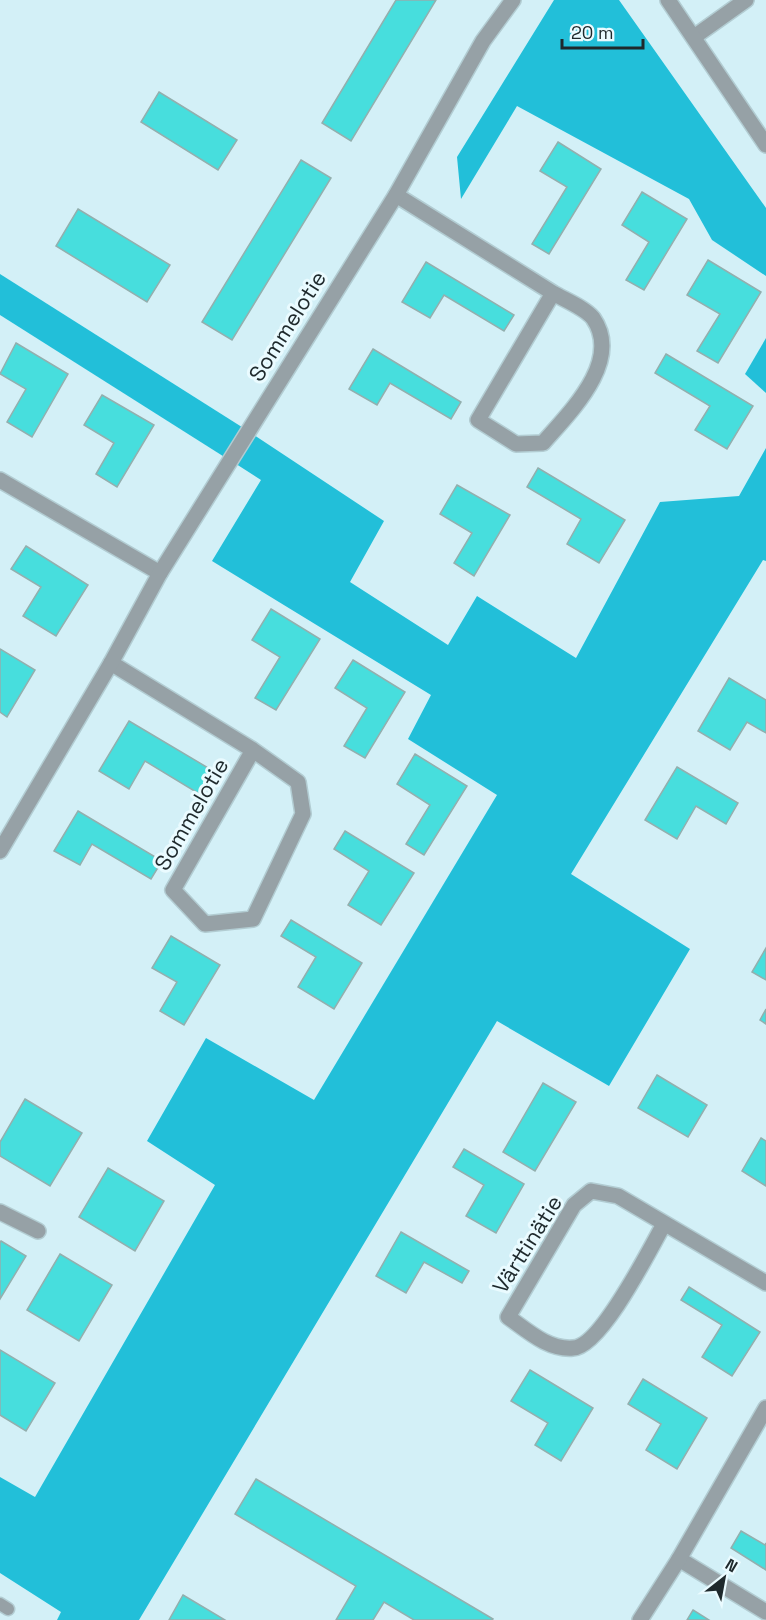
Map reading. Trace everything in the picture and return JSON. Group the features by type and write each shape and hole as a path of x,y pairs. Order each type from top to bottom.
{"street":[{"name":"Sommelotie","path":"0,851 111,663 159,573 396,195 483,41 513,0"},
{"path":"668,0 766,145"},
{"path":"694,37 746,0"},
{"path":"396,195 554,293 591,316 603,336 598,369 579,402 543,443 516,444 478,420 554,293"},
{"path":"2,486 159,573"},
{"name":"Sommelotie","path":"111,663 253,750 298,782 303,814 253,919 205,924 173,890 253,750"},
{"name":"Värttinätie","path":"664,1224 609,1318 594,1338 575,1349 547,1344 508,1317 574,1205 591,1191 618,1196 766,1283"},
{"path":"0,1212 38,1231"},
{"path":"640,1620 679,1559 766,1408"},
{"path":"679,1559 766,1612"}],"shaded area":[{"path":"554,0 619,0 766,208 766,276 712,240 689,199 517,106 461,199 457,157"},
{"path":"0,274 245,429 226,458 0,315"},
{"path":"766,338 766,393 745,374"},
{"path":"251,433 384,521 350,582 448,645 477,596 576,658 660,502 739,496 766,448 766,561 763,560 571,874 690,949 609,1086 497,1021 139,1620 57,1620 61,1612 0,1573 0,1477 35,1497 215,1185 147,1141 206,1038 314,1100 497,795 408,739 431,695 212,561 261,480 233,462"}],"building":[{"path":"396,0 436,0 351,141 322,123"},
{"path":"159,92 237,140 218,170 141,122"},
{"path":"558,142 601,169 549,254 532,244 567,187 540,171"},
{"path":"301,160 331,178 232,340 202,322"},
{"path":"642,192 687,219 644,290 626,280 649,242 622,225"},
{"path":"78,209 170,265 147,302 56,246"},
{"path":"708,260 761,292 718,363 697,351 720,314 687,295"},
{"path":"426,262 514,315 504,331 444,295 430,318 402,302"},
{"path":"16,343 68,374 32,437 7,422 26,389 0,374"},
{"path":"373,349 461,402 451,419 390,383 377,405 349,389"},
{"path":"666,354 753,406 727,449 695,430 710,406 655,373"},
{"path":"102,395 154,425 117,487 96,474 114,443 84,425"},
{"path":"538,468 625,520 599,563 567,544 581,519 527,487"},
{"path":"457,485 510,515 474,576 454,563 472,533 440,514"},
{"path":"26,546 88,585 56,636 23,616 41,587 11,569"},
{"path":"271,609 320,639 276,710 255,698 280,657 252,640"},
{"path":"0,649 35,670 7,717 0,712"},
{"path":"353,660 405,692 365,758 344,746 367,708 335,688"},
{"path":"729,678 766,700 766,733 747,722 730,750 698,731"},
{"path":"129,721 215,772 201,795 145,761 129,789 99,771"},
{"path":"415,754 467,786 424,855 406,844 430,805 397,784"},
{"path":"677,767 738,803 726,824 696,806 677,839 645,820"},
{"path":"78,811 162,861 151,879 92,844 80,865 54,851"},
{"path":"345,831 414,873 381,925 348,905 369,871 334,849"},
{"path":"291,920 362,963 334,1009 298,987 316,957 281,936"},
{"path":"171,936 220,965 184,1025 160,1011 177,982 152,968"},
{"path":"766,948 766,980 752,972"},
{"path":"766,1009 766,1024 760,1020"},
{"path":"657,1075 707,1105 688,1137 638,1108"},
{"path":"543,1083 576,1102 535,1171 503,1152"},
{"path":"25,1099 82,1133 50,1186 0,1156 0,1142"},
{"path":"761,1138 766,1141 766,1186 742,1171"},
{"path":"464,1149 524,1184 496,1233 466,1216 484,1185 453,1167"},
{"path":"108,1168 164,1201 135,1251 79,1217"},
{"path":"401,1232 469,1271 462,1283 424,1262 406,1293 376,1276"},
{"path":"1,1241 26,1256 0,1299 0,1243"},
{"path":"60,1254 112,1285 79,1341 27,1310"},
{"path":"689,1287 760,1332 732,1376 702,1357 722,1325 681,1300"},
{"path":"0,1350 55,1383 26,1431 0,1415"},
{"path":"530,1370 593,1408 561,1461 535,1445 548,1423 511,1401"},
{"path":"643,1379 707,1418 677,1469 646,1450 661,1424 628,1404"},
{"path":"256,1479 493,1619 414,1620 384,1602 373,1620 336,1620 356,1586 235,1514"},
{"path":"741,1531 765,1545 766,1543 766,1570 731,1548"},
{"path":"183,1595 225,1620 169,1620"},
{"path":"693,1610 709,1620 687,1620"}]}
